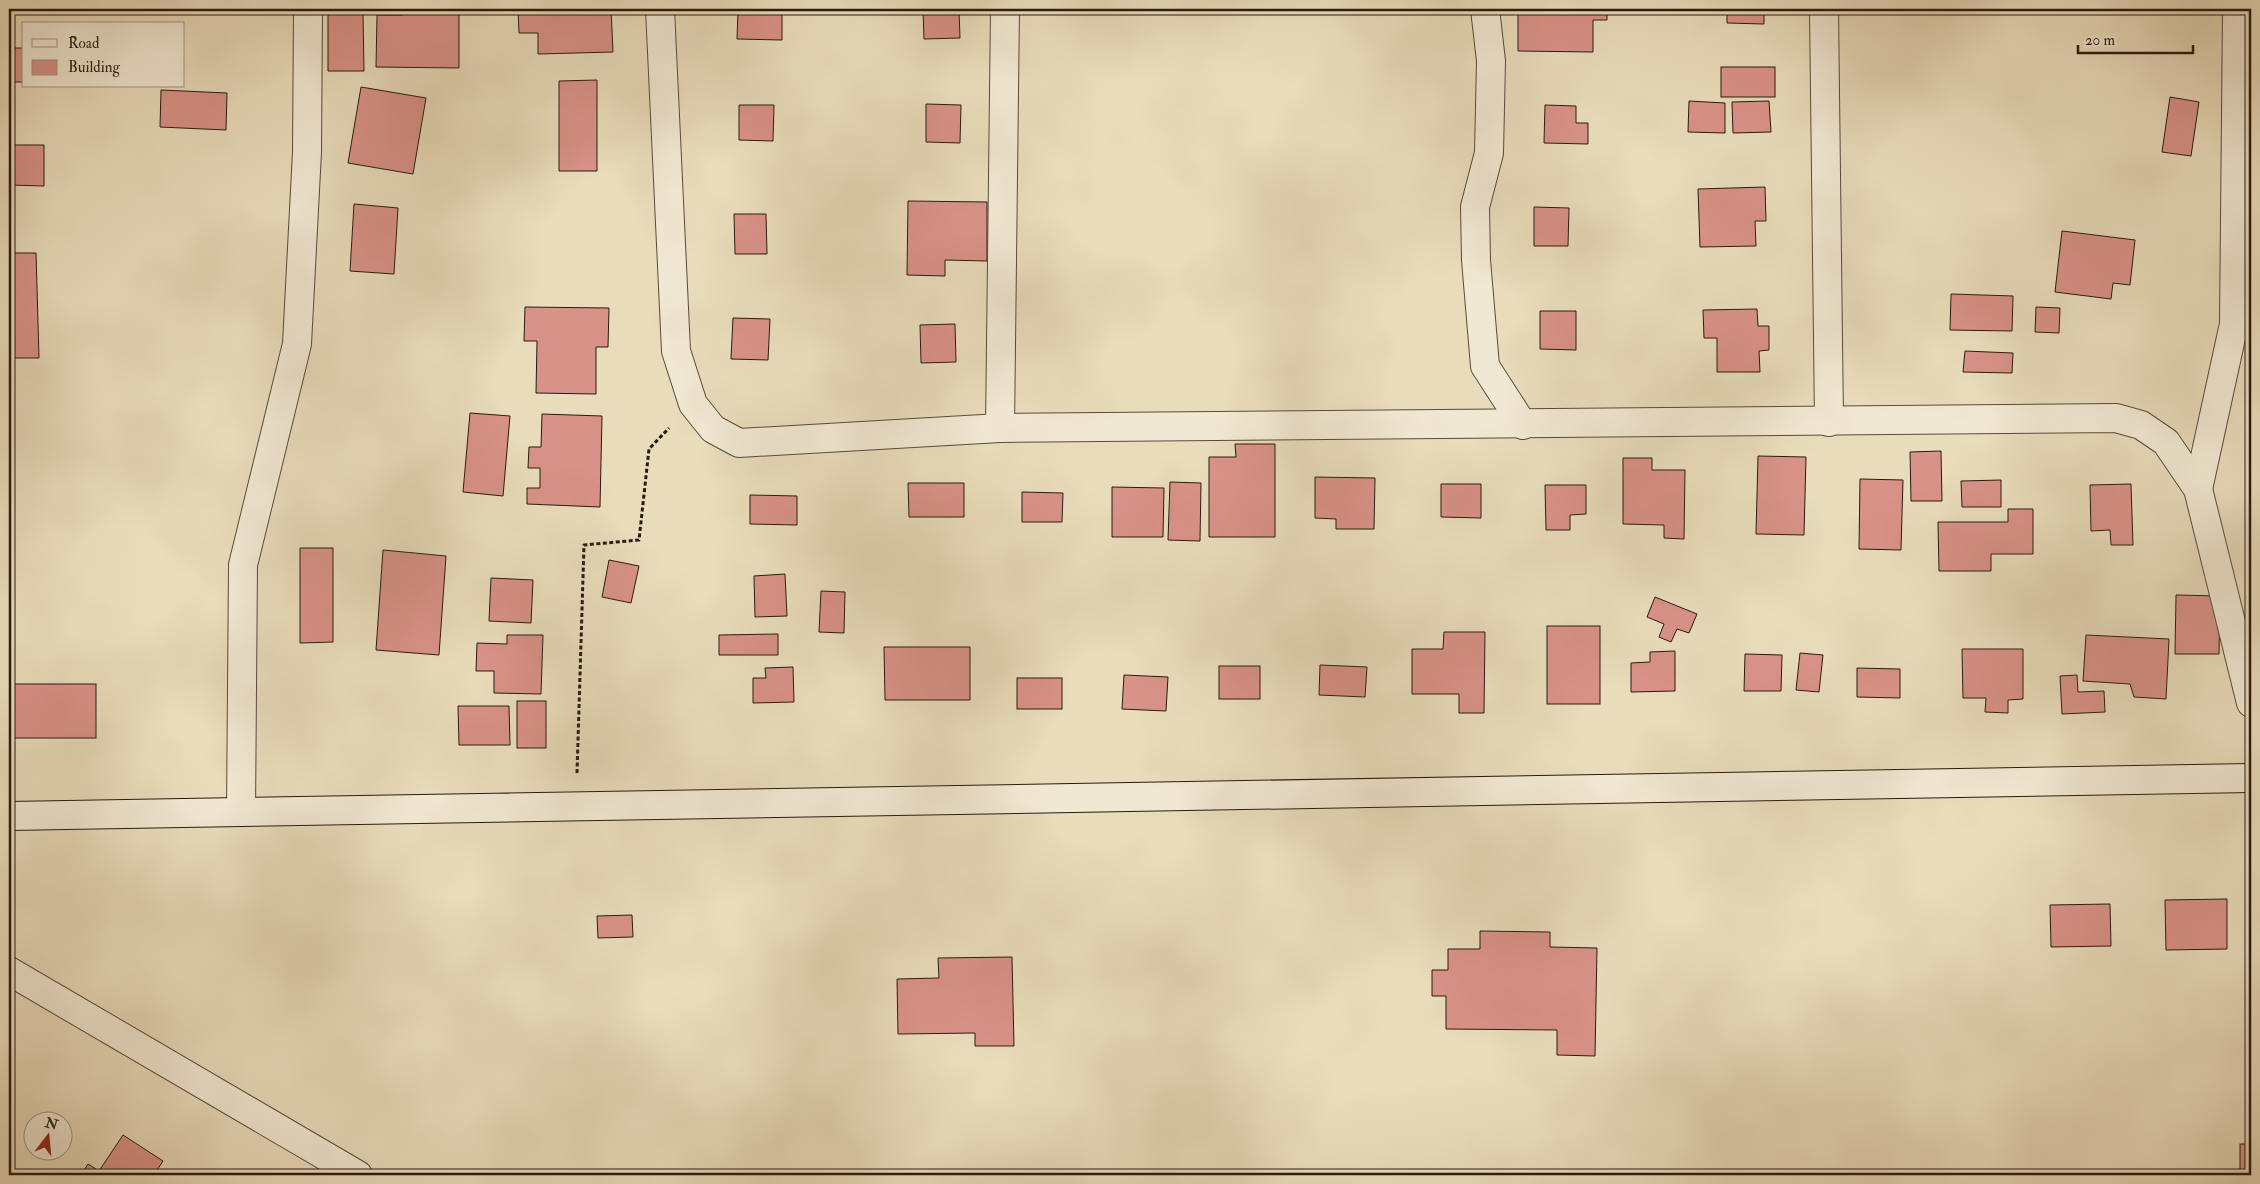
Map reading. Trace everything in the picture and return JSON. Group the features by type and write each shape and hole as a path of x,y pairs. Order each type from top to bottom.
{"street":[{"path":"242,812 243,565 297,344 307,152 308,9"},
{"path":"660,9 676,351 693,404 713,429 740,443 1000,428 1523,425 2116,418 2141,425 2166,442 2198,489 2251,703"},
{"path":"1000,428 1005,9"},
{"path":"1485,9 1491,61 1489,152 1475,207 1476,260 1485,366 1523,425"},
{"path":"1824,9 1829,422"},
{"path":"2198,489 2234,324 2237,9"},
{"path":"9,816 2251,778"},
{"path":"9,971 358,1175"}],"path":[{"path":"575,806 584,545 639,540 649,449 693,404"}],"building":[{"path":"403,9 459,9 459,68 376,67 377,15 403,15"},
{"path":"518,9 611,9 613,52 538,54 538,33 519,33"},
{"path":"738,9 782,9 782,40 737,39"},
{"path":"923,9 959,9 960,38 924,39"},
{"path":"1518,9 1607,9 1607,20 1593,20 1593,52 1518,51"},
{"path":"1727,9 1764,9 1764,24 1727,23"},
{"path":"328,14 363,14 364,71 328,71"},
{"path":"9,48 22,48 22,82 9,82"},
{"path":"1721,67 1775,67 1775,97 1721,97"},
{"path":"597,80 597,171 559,171 559,81"},
{"path":"361,87 426,98 413,174 348,163"},
{"path":"161,90 227,93 226,130 160,127"},
{"path":"2170,97 2199,102 2191,156 2162,152"},
{"path":"1689,101 1725,103 1725,133 1688,132"},
{"path":"1769,101 1771,132 1733,133 1732,102"},
{"path":"926,104 961,105 960,143 926,142"},
{"path":"739,105 774,105 773,141 739,140"},
{"path":"1545,105 1576,106 1576,123 1588,123 1588,144 1544,143"},
{"path":"9,145 44,145 44,186 9,185"},
{"path":"1765,187 1766,221 1755,221 1756,246 1700,247 1698,189"},
{"path":"908,201 987,202 987,261 945,260 945,276 907,275"},
{"path":"354,204 398,208 394,274 350,271"},
{"path":"1534,207 1569,208 1568,246 1534,246"},
{"path":"734,214 766,214 767,254 735,254"},
{"path":"2062,231 2135,240 2130,285 2113,283 2111,299 2055,292"},
{"path":"9,253 36,253 39,358 12,358"},
{"path":"1951,294 2013,296 2012,331 1950,330"},
{"path":"525,307 609,308 608,347 596,347 596,394 536,393 537,341 524,341"},
{"path":"2036,307 2060,308 2059,333 2035,332"},
{"path":"1757,309 1758,326 1769,326 1769,350 1759,351 1760,372 1717,372 1717,338 1704,338 1703,310"},
{"path":"1540,311 1576,311 1576,350 1540,349"},
{"path":"733,318 770,319 768,360 731,359"},
{"path":"955,324 956,362 921,363 920,325"},
{"path":"1965,351 2013,353 2012,373 1963,372"},
{"path":"470,413 510,416 503,496 463,492"},
{"path":"542,414 602,416 600,507 527,504 527,488 540,488 540,468 528,468 529,447 541,447"},
{"path":"1235,444 1275,444 1275,537 1209,537 1209,457 1236,457"},
{"path":"1941,451 1942,501 1911,501 1910,452"},
{"path":"1758,456 1806,457 1804,535 1756,534"},
{"path":"1623,458 1652,458 1652,470 1685,470 1684,539 1664,538 1664,525 1623,524"},
{"path":"1315,477 1375,478 1374,529 1336,529 1336,519 1315,518"},
{"path":"1860,479 1903,480 1901,550 1859,549"},
{"path":"2001,480 2001,507 1962,507 1961,481"},
{"path":"1170,482 1201,483 1200,541 1168,540"},
{"path":"908,483 964,483 964,517 909,517"},
{"path":"1441,484 1481,484 1481,518 1441,517"},
{"path":"2131,484 2133,545 2111,545 2110,530 2091,531 2090,485"},
{"path":"1545,485 1586,485 1586,514 1570,515 1570,530 1546,530"},
{"path":"1112,487 1164,488 1163,537 1112,537"},
{"path":"1022,492 1063,493 1062,522 1022,522"},
{"path":"750,495 797,496 797,525 750,524"},
{"path":"2008,509 2033,509 2033,554 1991,554 1991,571 1939,571 1938,522 2008,522"},
{"path":"300,548 333,548 333,642 300,643"},
{"path":"383,550 446,556 439,655 376,650"},
{"path":"609,560 639,566 631,603 602,597"},
{"path":"785,574 787,616 755,617 754,576"},
{"path":"491,578 533,580 531,623 489,621"},
{"path":"821,591 845,592 844,633 819,632"},
{"path":"2176,595 2220,596 2219,654 2175,654"},
{"path":"1655,597 1697,614 1689,633 1677,629 1671,642 1659,637 1664,624 1647,617"},
{"path":"1547,626 1600,626 1600,704 1547,704"},
{"path":"1444,632 1485,632 1484,713 1459,713 1459,694 1412,694 1412,649 1443,649"},
{"path":"778,634 778,655 719,655 719,635"},
{"path":"507,635 543,635 541,694 494,693 494,671 476,671 477,643 507,644"},
{"path":"2086,635 2169,639 2166,699 2134,697 2130,684 2083,681"},
{"path":"884,647 970,647 970,700 885,700"},
{"path":"1962,649 2023,649 2023,699 2008,700 2008,713 1985,712 1986,698 1963,698"},
{"path":"1675,651 1675,691 1631,692 1631,663 1650,662 1650,652"},
{"path":"1800,653 1823,655 1819,692 1796,690"},
{"path":"1745,654 1782,655 1781,691 1744,691"},
{"path":"1320,665 1367,667 1365,697 1319,695"},
{"path":"1219,666 1260,666 1260,699 1219,699"},
{"path":"793,667 794,702 753,703 753,678 766,678 765,668"},
{"path":"1857,668 1900,669 1900,698 1857,697"},
{"path":"1124,675 1168,677 1166,711 1122,709"},
{"path":"2077,675 2078,692 2104,691 2105,712 2062,714 2060,676"},
{"path":"1017,678 1062,678 1062,709 1017,709"},
{"path":"9,684 96,684 96,738 9,738"},
{"path":"517,701 546,701 546,748 517,748"},
{"path":"458,706 509,706 510,745 459,745"},
{"path":"2227,899 2227,949 2166,950 2165,900"},
{"path":"2110,904 2111,946 2051,947 2050,905"},
{"path":"632,915 633,937 598,938 597,916"},
{"path":"1480,931 1550,932 1550,947 1597,948 1595,1056 1557,1055 1557,1030 1446,1029 1446,996 1432,996 1432,970 1448,970 1448,949 1480,949"},
{"path":"1012,957 1014,1046 975,1046 975,1033 898,1034 897,979 939,978 938,958"},
{"path":"123,1135 163,1161 154,1175 81,1175 88,1164 99,1171"},
{"path":"2240,1144 2251,1144 2251,1175 2240,1175"}]}
